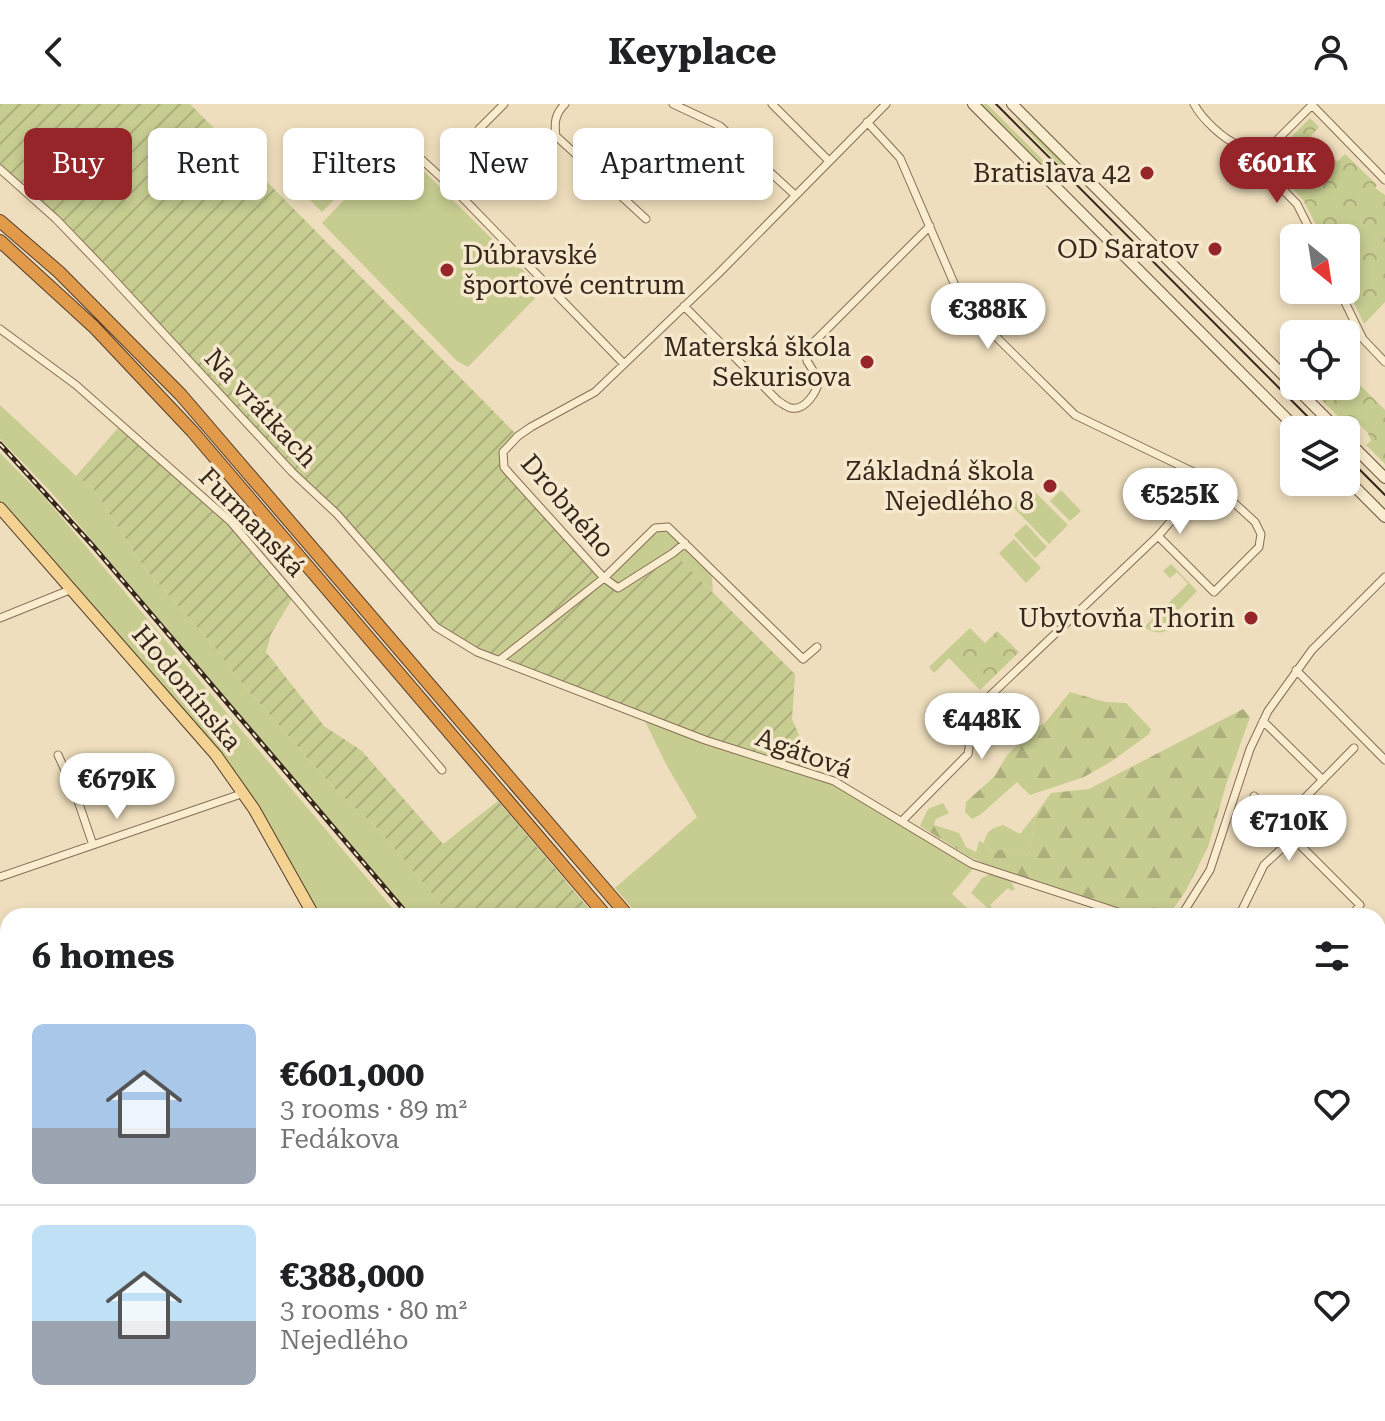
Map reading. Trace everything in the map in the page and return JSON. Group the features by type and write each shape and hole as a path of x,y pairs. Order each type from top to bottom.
{"highway":[{"path":"0,221 78,290 197,413 621,908"},
{"path":"0,241 94,327 193,432 599,908"}],"main road":[{"path":"973,104 1284,416"},
{"path":"1012,104 1324,416"},
{"path":"1360,453 1385,478"},
{"path":"1360,492 1385,517"},
{"name":"Hodonínska","path":"0,508 206,742 244,793 309,908"}],"street":[{"path":"480,128 504,104"},
{"path":"565,104 558,111 554,123 556,136 646,219"},
{"path":"673,104 720,126 795,195"},
{"path":"772,104 828,160"},
{"name":"Drobného","path":"604,578 504,467 503,452 531,427 595,392 886,104"},
{"path":"1194,104 1297,204 1307,224"},
{"path":"1256,161 1313,105 1385,180"},
{"path":"867,122 900,158 963,304 1075,415 1208,479 1255,522 1261,534 1259,547 1214,592 1158,536"},
{"path":"424,162 624,364"},
{"name":"Na vrátkach","path":"0,169 56,219 105,270 292,472 337,514 436,627 477,652 501,659"},
{"path":"684,306 778,401 792,408 803,406 817,389 819,380 807,361 810,346 930,226"},
{"path":"1346,304 1363,339 1385,362"},
{"name":"Furmanská","path":"1,332 76,385 231,522 442,770"},
{"path":"1377,354 1385,345"},
{"path":"902,821 968,754 975,710 1158,536 1208,479"},
{"path":"501,659 604,578 655,528 668,527 803,659 817,647"},
{"path":"604,578 618,588 685,543"},
{"path":"1186,908 1210,870 1250,749 1263,721 1312,650 1385,577"},
{"path":"0,618 73,588"},
{"name":"Agátová","path":"501,659 705,740 834,781 972,864 1106,908"},
{"path":"1296,670 1385,760"},
{"path":"1263,721 1323,780"},
{"path":"1243,908 1264,865 1293,838 1296,807 1354,748"},
{"path":"58,755 75,792 93,845"},
{"path":"0,877 244,793"},
{"path":"1254,796 1360,905 1358,908"}],"green space":[{"path":"0,104 190,104 214,128 148,128 148,200 267,200 267,182 518,436 503,452 504,468 618,587 673,553 795,674 792,719 809,758 803,770 705,740 477,652 436,627 337,514 292,472 105,270 32,200 132,200 132,128 24,128 24,192 0,169"},
{"path":"980,104 987,104 1066,183 1063,186"},
{"path":"1014,117 1075,175 1072,178"},
{"path":"1310,118 1319,127 1311,136 1337,162 1345,154 1385,195 1385,302 1364,324 1355,304 1360,304 1360,224 1316,224 1303,200 1271,164 1274,154"},
{"name":"Dúbravské športové centrum","path":"424,171 440,187 440,200 453,200 543,290 468,367 457,361 322,223 344,200 424,200"},
{"path":"310,200 334,200 322,212"},
{"path":"360,200 384,200 356,225 352,222"},
{"path":"1360,385 1385,410 1385,464 1366,445 1371,441 1360,425 1360,416 1338,416 1321,400 1360,400"},
{"path":"0,405 93,488 143,566 334,788 378,829 444,908 404,908 51,492 0,439"},
{"path":"118,428 228,525 292,599 271,634 266,652 324,726 362,751 443,844 498,801 588,908 444,908 378,829 334,788 241,682 143,566 93,488 76,476"},
{"path":"0,453 45,498 392,908 309,908 235,780 0,508"},
{"path":"1031,488 1068,525 1049,544 1012,506"},
{"path":"1061,490 1081,511 1070,521 1050,501"},
{"path":"1026,524 1047,547 1035,558 1014,535"},
{"path":"668,527 711,569 713,592 673,554 618,588 604,578 655,528"},
{"path":"1014,539 1041,568 1026,583 999,553"},
{"path":"1171,564 1197,591 1174,615 1180,621 1176,625 1164,632 1154,632 1144,627 1188,584 1177,572 1170,578 1163,571"},
{"path":"970,628 985,643 997,631 1019,652 980,690 949,658 934,673 929,667"},
{"path":"1070,692 1105,702 1126,703 1151,729 1149,734 1084,777 1030,795 1017,782 972,819 965,812 966,802 995,776 1007,755 1036,727 1044,724"},
{"path":"1243,709 1250,717 1208,847 1174,908 1119,908 992,867 920,826 928,809 943,803 949,813 936,819 934,825 959,833 966,847 976,852 979,841 992,853 1002,849 1029,855 1036,814 1051,793 1089,789"},
{"path":"642,715 834,781 976,865 952,894 967,908 632,908 615,888 697,817"},
{"path":"1036,814 1029,855 1002,849 992,853 984,843 990,831 1003,825 1020,834"},
{"path":"990,874 1011,882 1015,889 1012,891 1008,888 990,905 992,908 988,908 971,893 982,878"}],"tram line":[{"path":"996,104 1307,416"},
{"path":"1360,470 1385,495"}],"railway":[{"path":"0,444 94,547 402,908"}],"place":[{"name":"Bratislava 42","path":"1147,173"},
{"name":"OD Saratov","path":"1215,249"},
{"name":"Dúbravské športové centrum","path":"447,270"},
{"name":"Materská škola Sekurisova","path":"867,362"},
{"name":"Základná škola Nejedlého 8","path":"1050,486"},
{"name":"Ubytovňa Thorin","path":"1251,618"}]}
